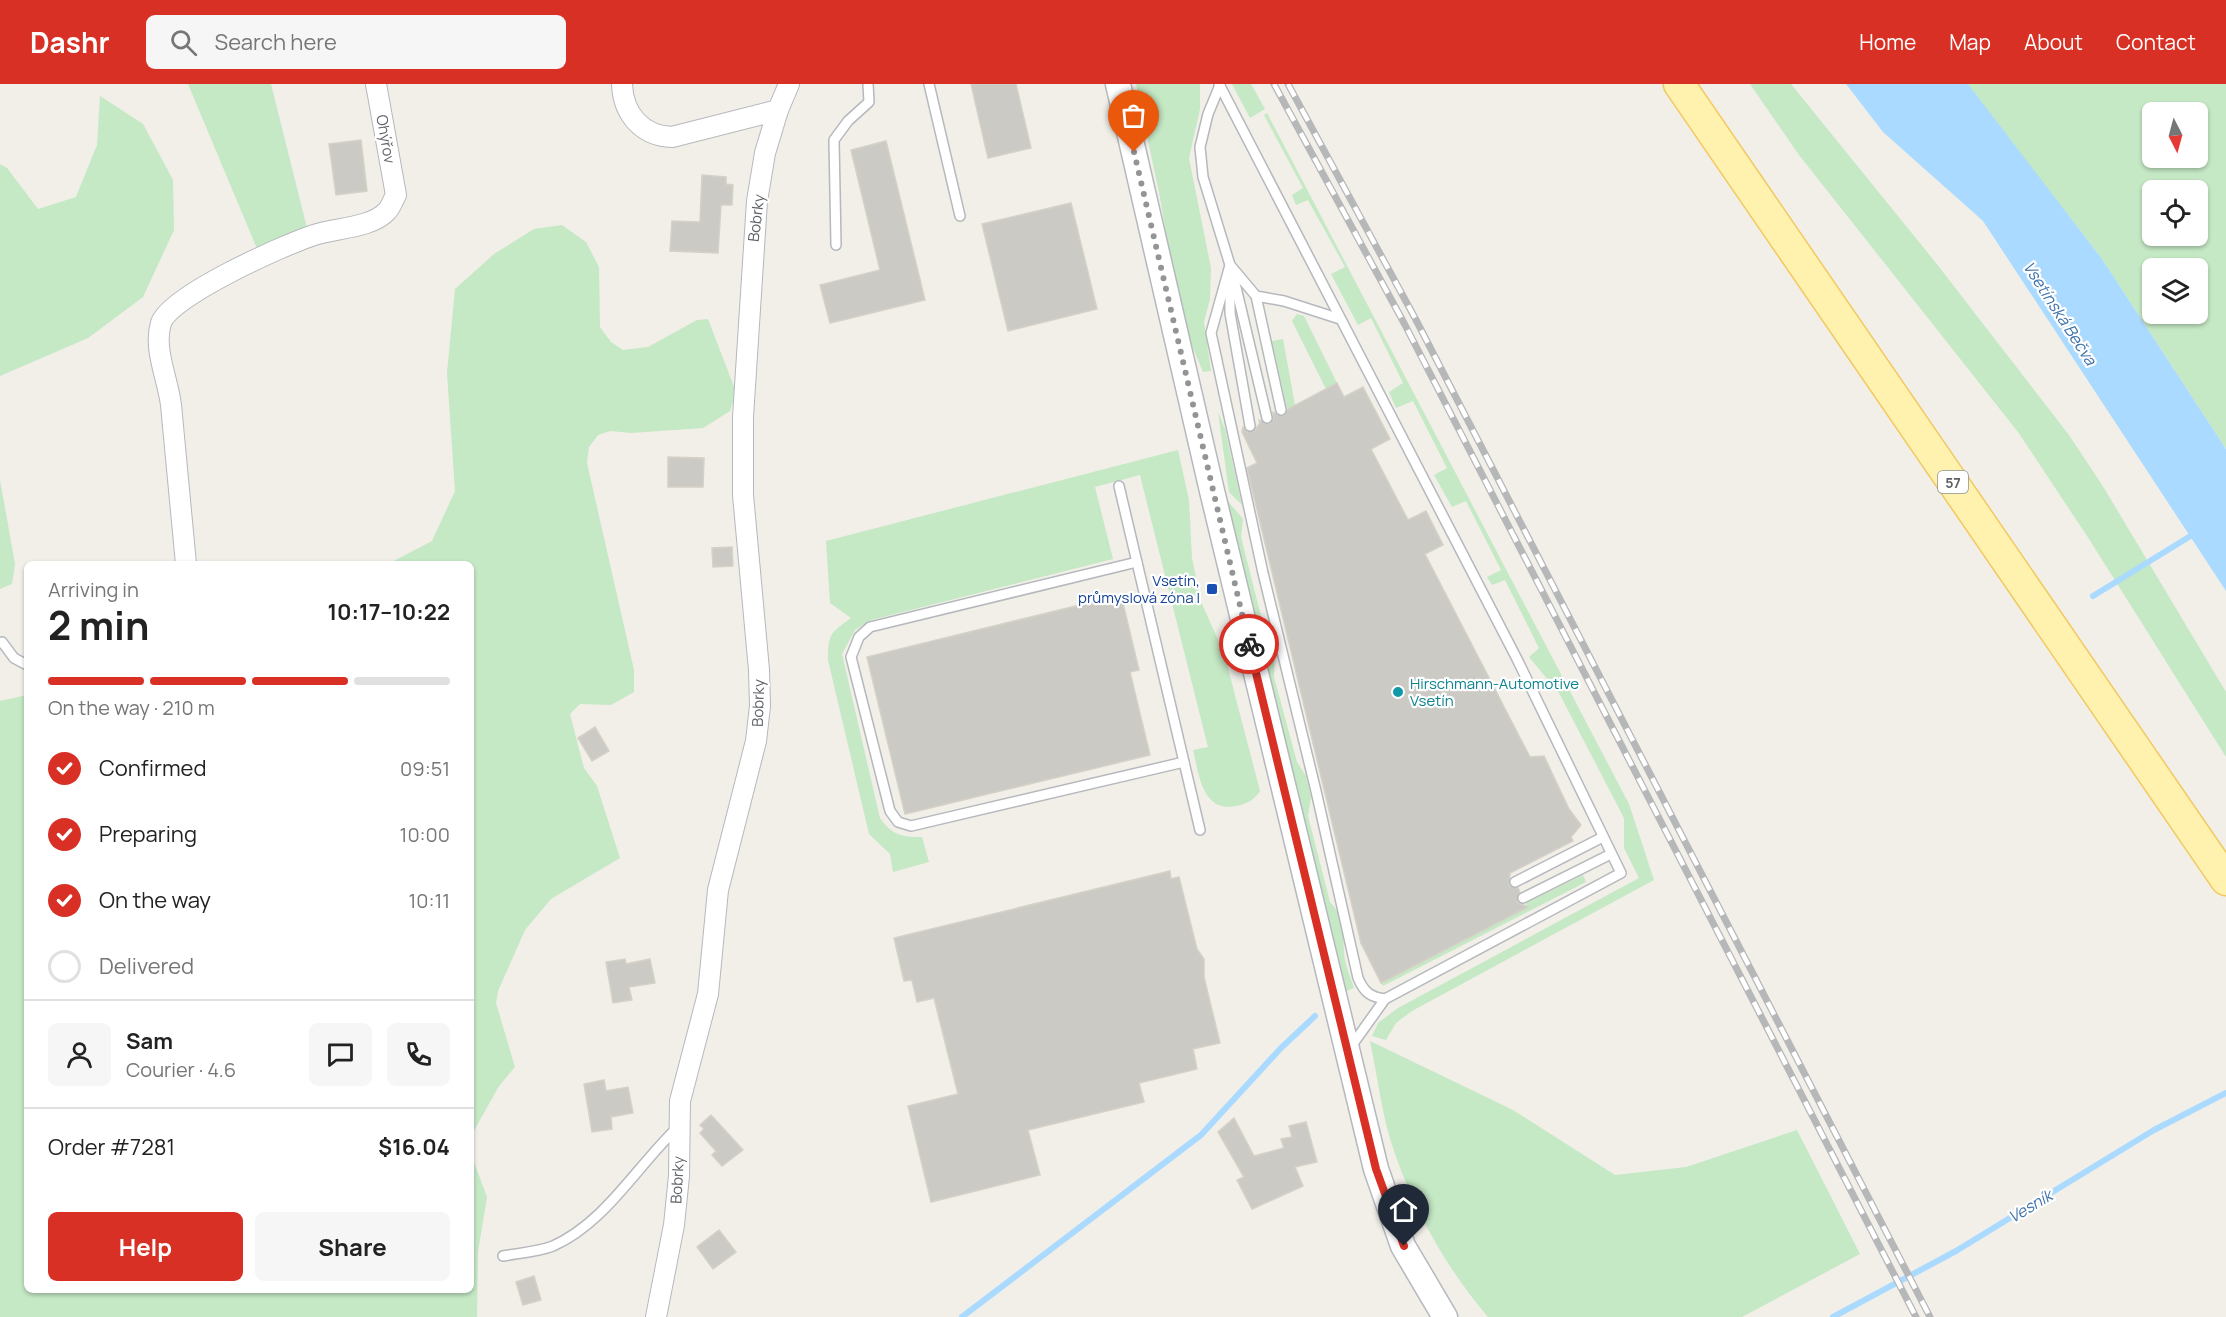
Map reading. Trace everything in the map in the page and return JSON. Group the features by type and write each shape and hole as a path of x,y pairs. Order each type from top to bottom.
{"main road":[{"name":"57","path":"1679,84 2226,880"}],"street":[{"name":"Ohýřov","path":"186,561 171,402 159,347 161,323 185,300 233,270 314,235 375,220 387,211 396,195 376,84"},
{"path":"622,84 622,96 631,116 644,129 658,137 672,137 778,110"},
{"name":"Bobrky","path":"656,1317 674,1225 679,1176 680,1101 708,994 718,890 756,741 760,706 743,495 743,417 757,201 765,153 778,110 789,84"},
{"path":"1118,84 1212,491 1376,1169 1404,1246 1444,1317"}],"lane":[{"path":"836,245 834,140 848,121 869,102 868,84"},
{"path":"929,84 960,216"},
{"path":"1220,84 1517,659 1621,873 1385,999 1347,1052"},
{"path":"1220,84 1208,114 1200,147 1203,177 1230,265 1267,418"},
{"path":"1230,265 1211,333 1213,344 1263,573 1317,791 1358,978 1363,990 1374,998 1385,999"},
{"path":"1230,265 1256,296 1281,410"},
{"path":"1230,265 1230,313 1250,426"},
{"path":"1256,296 1284,301 1340,319"},
{"path":"1119,486 1200,830"},
{"path":"1137,562 870,627 860,637 851,657 890,811 898,822 911,826 1184,762"},
{"path":"2,642 14,658 24,663"},
{"path":"1515,882 1603,837"},
{"path":"1523,898 1611,854"},
{"path":"503,1256 552,1246 575,1232 595,1216 678,1126"}],"green space":[{"path":"188,84 271,84 309,236 258,251"},
{"path":"1136,84 1200,84 1200,109 1189,158 1211,268 1210,299 1204,322 1211,371 1203,372 1179,314 1160,197"},
{"path":"1232,84 1251,84 1265,109 1250,118"},
{"path":"1750,84 1791,84 1936,263 2069,435 2104,488 2226,692 2226,757 2089,539 2018,432 1799,155"},
{"path":"1967,84 2226,84 2226,449 2144,324 2208,324 2208,258 2142,258 2142,320 2102,259"},
{"path":"100,96 143,124 173,180 174,230 143,297 88,338 0,376 0,164 7,168 38,209 76,197 97,145"},
{"path":"1267,113 1629,804 1654,880 1412,1011 1396,1023 1386,1040 1372,1036 1378,1023 1398,1008 1639,878 1624,848 1624,818 1559,693 1529,657 1539,648 1505,580 1492,585 1487,577 1501,570 1466,501 1452,507 1434,475 1447,468 1413,401 1396,408 1389,392 1403,383 1371,318 1358,325 1331,274 1345,267 1308,200 1296,205 1292,195 1303,188 1264,115"},
{"path":"562,225 586,242 599,267 600,327 611,342 623,350 648,347 697,320 708,319 736,392 730,411 703,428 631,433 610,431 598,435 589,447 587,463 634,670 634,692 611,705 580,704 570,714 584,768 597,786 620,858 551,899 525,930 498,991 496,1003 515,1067 499,1086 474,1131 474,561 394,561 432,541 455,491 447,373 455,289 494,254 534,229"},
{"path":"1297,314 1304,316 1337,383 1326,389 1292,321"},
{"path":"1283,339 1295,405 1287,409 1272,341"},
{"path":"1218,412 1225,429 1242,505 1229,492"},
{"path":"1178,450 1189,500 1192,558 1201,602 1224,653 1260,791 1247,803 1225,807 1209,798 1200,780 1193,750 1208,747 1140,475 1095,487 1113,559 871,620 855,630 842,654 880,818 898,834 922,837 929,862 893,872 890,854 869,834 828,660 832,634 851,618 830,603 826,541"},
{"path":"0,480 15,564 12,584 0,589"},
{"path":"1226,499 1243,519 1241,537 1262,620 1272,636 1275,652 1274,677 1297,762 1306,776 1311,797 1308,816 1330,902 1335,907 1342,925 1345,960 1354,988 1342,993"},
{"path":"24,696 24,1293 474,1293 474,1162 487,1197 478,1252 477,1317 0,1317 0,701"},
{"path":"1583,875 1586,882 1383,986 1381,983 1527,907 1526,903"},
{"path":"1370,1041 1513,1110 1615,1175 1686,1167 1797,1130 1860,1254 1742,1317 1488,1317 1446,1260 1403,1176 1383,1112"}],"water":[{"name":"Vsetínská Bečva","path":"1846,84 1968,84 2102,259 2142,320 2142,324 2144,324 2226,449 2226,591 1983,221 1883,132"}],"building":[{"path":"971,84 1016,84 1031,148 988,158"},
{"path":"361,140 367,191 336,195 329,144"},
{"path":"886,141 925,300 830,323 820,285 880,270 851,150"},
{"path":"702,175 726,177 726,184 733,185 732,205 721,205 718,253 670,251 672,221 700,222"},
{"path":"1071,203 1097,309 1008,331 982,224"},
{"name":"Hirschmann-Automotive Vsetín","path":"1337,383 1344,397 1363,387 1390,439 1371,449 1408,520 1426,511 1443,545 1425,554 1530,757 1544,756 1569,809 1581,825 1571,837 1573,841 1510,873 1509,886 1518,888 1520,892 1517,902 1528,907 1381,983 1361,943 1247,468 1257,463 1242,432 1243,427 1247,432 1254,431 1260,423 1259,420 1269,424 1273,420 1273,412 1283,416 1288,409"},
{"path":"668,457 704,458 703,487 668,487"},
{"path":"732,547 733,566 713,567 712,548"},
{"path":"1121,595 1139,670 1130,672 1150,755 905,814 867,657"},
{"path":"595,727 609,751 592,761 578,738"},
{"path":"1170,871 1171,879 1179,877 1197,949 1204,959 1204,977 1220,1043 1193,1049 1197,1069 1139,1083 1144,1102 1028,1130 1040,1175 931,1202 908,1106 958,1094 934,998 917,1002 912,980 904,981 894,938"},
{"path":"625,959 626,964 650,959 655,983 629,987 632,1000 613,1003 606,962"},
{"path":"604,1080 606,1091 628,1087 633,1113 611,1117 612,1129 592,1132 584,1084"},
{"path":"711,1115 743,1150 722,1166 712,1155 716,1151 700,1133 704,1129 700,1125"},
{"path":"1234,1118 1254,1156 1284,1148 1281,1139 1292,1137 1289,1126 1306,1122 1317,1162 1295,1167 1303,1186 1252,1209 1237,1180 1244,1177 1218,1132"},
{"path":"719,1230 736,1252 713,1269 697,1247"},
{"path":"534,1276 541,1300 523,1305 516,1282"}],"waterway":[{"path":"2093,596 2197,532"},
{"path":"962,1317 1201,1135 1281,1048 1315,1016"},
{"name":"Vesník","path":"1833,1317 1956,1251 2154,1130 2226,1093"}],"railway":[{"path":"1274,84 1404,323 1916,1317"},
{"path":"1288,84 1415,318 1930,1317"}],"way so far":[{"path":"1134,152 1249,644"}],"place":[{"name":"Vsetín, průmyslová zóna I","path":"1212,589"},
{"name":"Hirschmann-Automotive Vsetín","path":"1398,692"}],"route":[{"path":"1249,644 1376,1169 1404,1246"}]}
